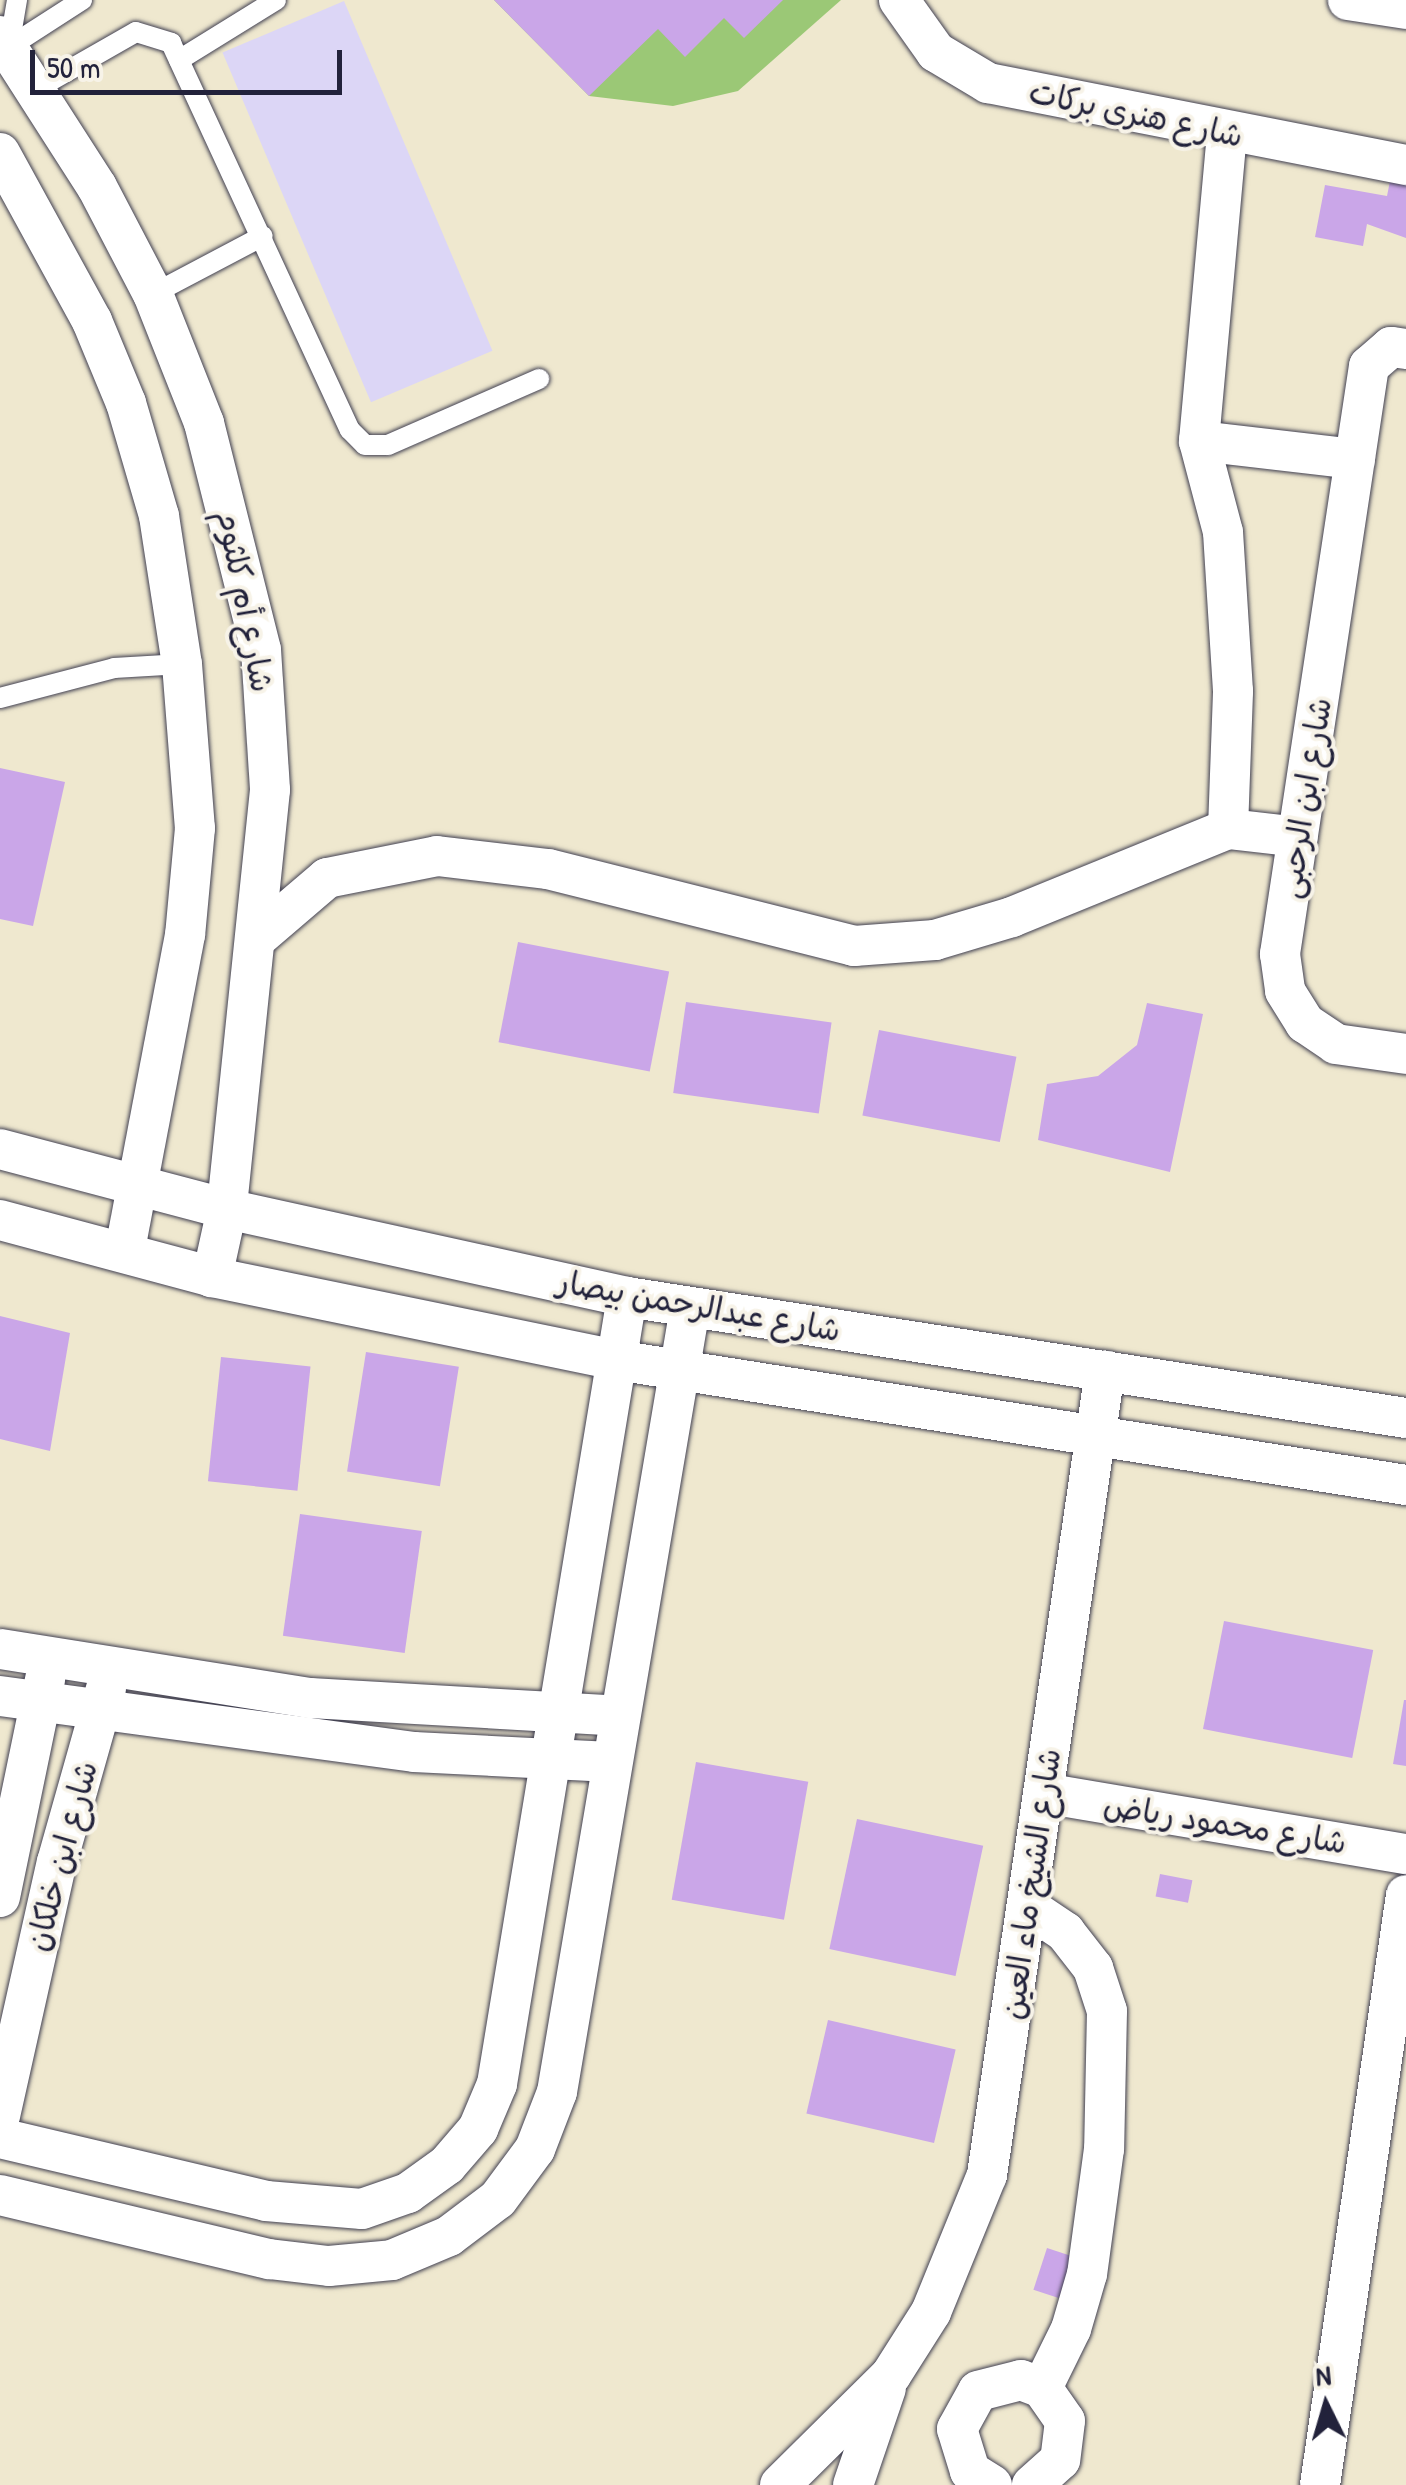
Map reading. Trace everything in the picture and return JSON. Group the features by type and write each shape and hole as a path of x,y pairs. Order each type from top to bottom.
{"street":[{"name":"شارع هنرى بركات","path":"900,0 936,52 988,83 1226,134 1406,164"},
{"path":"1348,0 1406,9"},
{"name":"شارع أم كلثوم","path":"5,42 153,294 204,423 261,650 270,790 227,1210 212,1277"},
{"path":"1226,134 1199,441 1223,532 1233,692 1228,829"},
{"path":"0,153 92,321 126,403 159,516 182,664 193,846 185,934 125,1251"},
{"name":"شارع ابن الرحبى","path":"1406,349 1391,347 1369,366 1280,954 1285,991 1305,1023 1336,1044 1406,1054"},
{"path":"1199,441 1355,460"},
{"path":"258,936 327,878 436,856 548,869 854,946 934,940 1012,917 1228,829 1298,837"},
{"name":"شارع عبدالرحمن بيصار","path":"0,1149 227,1210 627,1297 1406,1418"},
{"name":"شارع عبدالرحمن بيصار","path":"0,1220 212,1277 616,1360 1406,1485"},
{"path":"0,2138 266,2202 362,2209 408,2193 447,2166 478,2128 497,2084 627,1297"},
{"path":"0,2195 269,2259 328,2266 392,2260 448,2236 498,2199 534,2150 558,2092 610,1762 690,1308"},
{"name":"شارع الشيخ ماء العين","path":"780,2485 891,2375 931,2312 987,2175 1105,1372"},
{"path":"0,1649 49,1660 348,1702 618,1716"},
{"name":"شارع ابن خلكان","path":"0,1897 49,1660"},
{"name":"شارع ابن خلكان","path":"0,2116 57,1862 101,1713 110,1668"},
{"path":"0,1696 40,1706 414,1752 610,1762"},
{"name":"شارع محمود رياض","path":"1044,1794 1406,1854"},
{"path":"1320,2485 1406,1894"},
{"path":"1028,1906 1065,1932 1092,1968 1106,2011 1104,2149 1086,2274 1071,2329 1042,2388"},
{"name":"شارع الشيخ ماء العين","path":"853,2485 891,2375"},
{"path":"992,2485 970,2471 959,2451 963,2407 999,2380 1042,2388 1057,2402 1067,2441 1060,2460 1032,2485"}],"lane":[{"path":"5,42 17,0"},
{"path":"5,42 82,0"},
{"path":"179,60 276,0"},
{"path":"36,89 136,32 170,43 350,430 366,446 388,445 540,379"},
{"path":"153,294 263,236"},
{"path":"0,698 114,668 182,664"}],"shaded area":[{"path":"344,1 492,351 371,402 222,53"}],"green space":[{"path":"494,0 841,0 738,91 673,106 589,96"}],"building":[{"path":"494,0 783,0 744,38 724,18 685,57 658,29 589,96"},
{"path":"1390,181 1406,184 1406,238 1367,224 1363,246 1315,237 1325,185 1387,196"},
{"path":"0,768 65,782 33,926 0,919"},
{"path":"518,942 669,971 650,1072 499,1042"},
{"path":"686,1002 832,1022 819,1114 673,1093"},
{"path":"1147,1003 1203,1014 1170,1172 1038,1140 1047,1084 1098,1076 1137,1045"},
{"path":"879,1030 1016,1057 1000,1142 862,1115"},
{"path":"0,1316 70,1333 50,1451 0,1439"},
{"path":"366,1352 459,1367 440,1486 347,1472"},
{"path":"221,1357 311,1366 297,1491 208,1481"},
{"path":"300,1514 422,1531 405,1653 283,1636"},
{"path":"1224,1621 1373,1650 1352,1758 1203,1729"},
{"path":"1406,1700 1406,1766 1393,1764"},
{"path":"696,1762 808,1782 784,1920 672,1900"},
{"path":"857,1819 983,1846 956,1976 829,1949"},
{"path":"1160,1874 1192,1880 1188,1903 1156,1897"},
{"path":"828,2020 956,2049 934,2143 806,2114"},
{"path":"1047,2248 1077,2258 1064,2300 1033,2290"}]}
